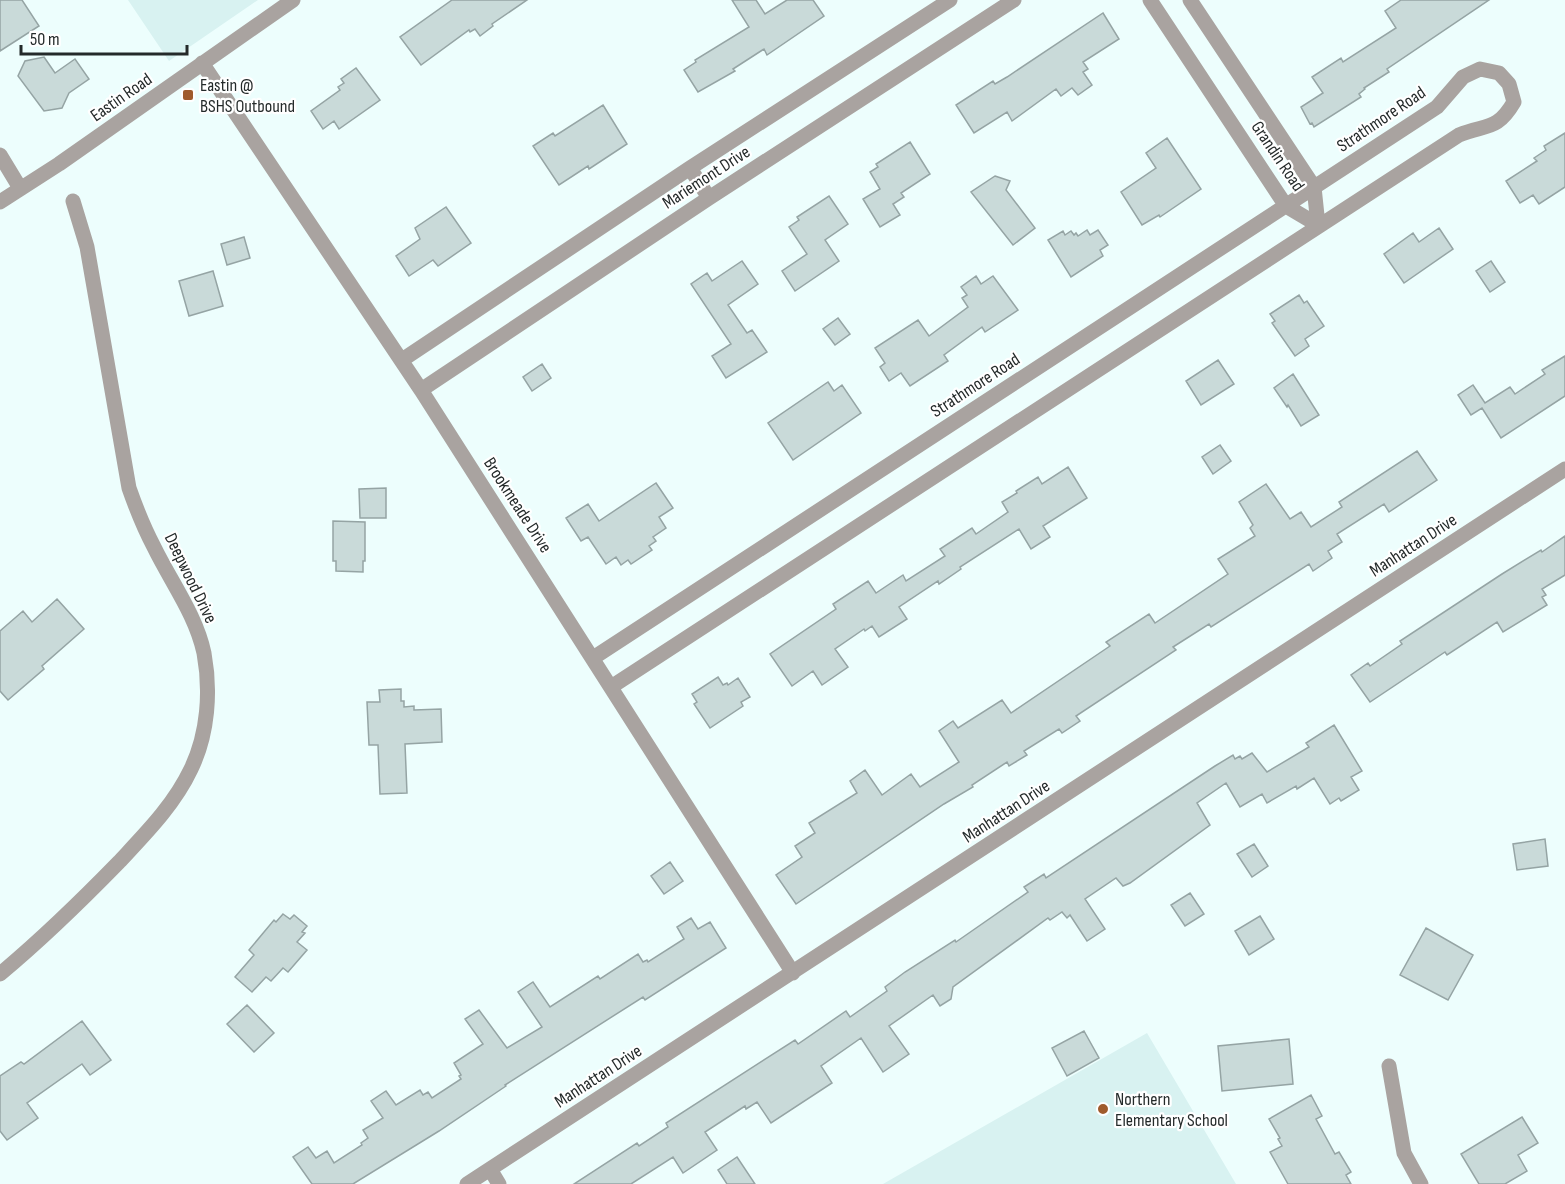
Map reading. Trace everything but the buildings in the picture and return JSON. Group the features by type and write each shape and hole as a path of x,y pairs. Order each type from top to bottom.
{"street":[{"name":"Eastin Road","path":"0,202 59,164 293,0"},
{"name":"Mariemont Drive","path":"402,360 690,168 950,0"},
{"name":"Mariemont Drive","path":"421,390 709,198 1014,0"},
{"name":"Grandin Road","path":"1150,0 1286,206 1318,225"},
{"name":"Grandin Road","path":"1190,0 1314,187 1318,225"},
{"name":"Brookmeade Drive","path":"202,63 402,360 793,973"},
{"name":"Strathmore Road","path":"593,658 1437,107 1463,77 1480,69 1499,73 1509,84 1514,102 1506,116 1493,126 1476,128 1459,135 611,687"},
{"path":"0,155 20,188"},
{"path":"690,168 709,198"},
{"name":"Deepwood Drive","path":"0,974 28,951 99,882 176,797 192,768 207,713 207,682 203,652 190,613 154,548 139,517 129,488 87,247 73,201"},
{"name":"Manhattan Drive","path":"467,1184 1565,469"},
{"path":"1389,1066 1404,1153 1421,1184"},
{"path":"490,1169 500,1184"}],"shaded area":[{"path":"128,0 258,0 169,61"},
{"name":"Northern Elementary School","path":"1147,1033 1236,1184 883,1184"}],"place":[{"name":"Eastin @ BSHS Outbound","path":"188,95"},
{"name":"Northern Elementary School","path":"1103,1109"}]}
